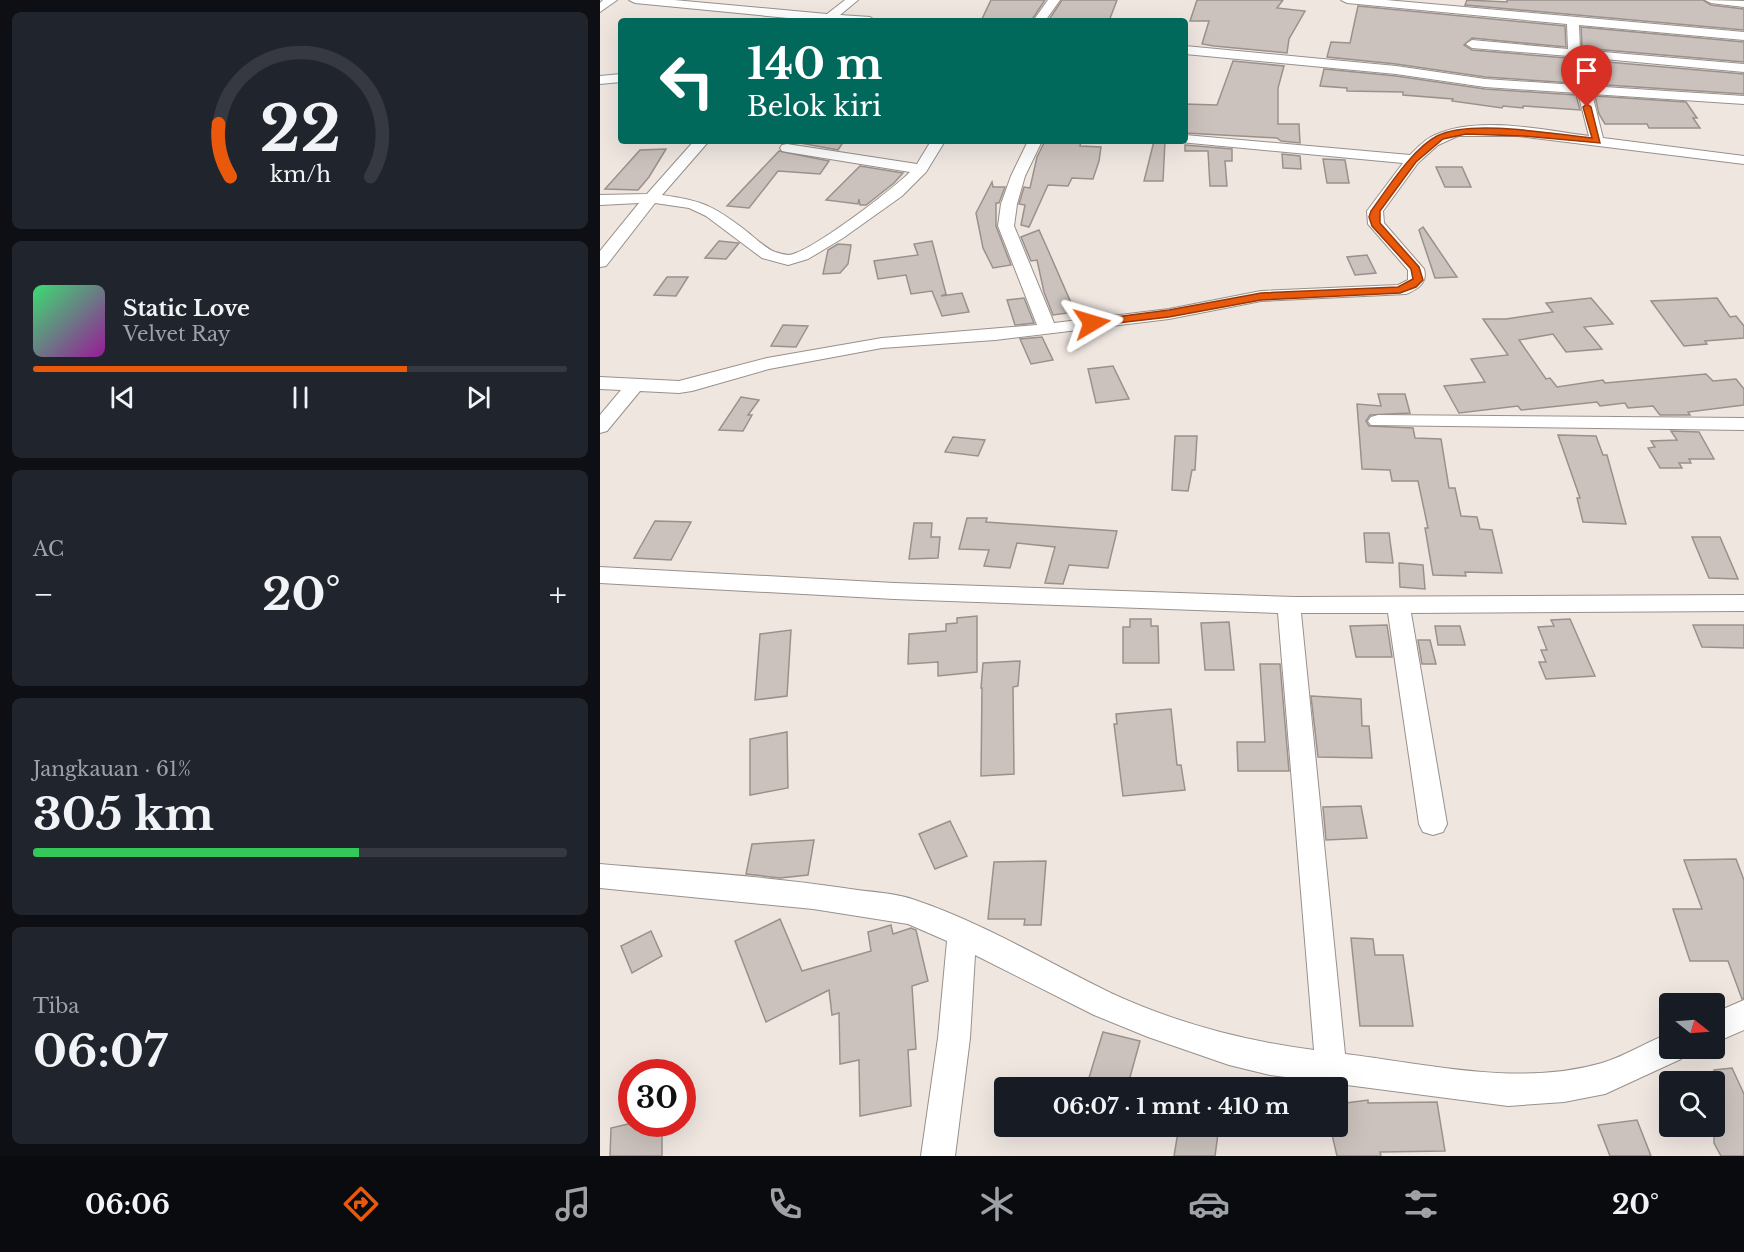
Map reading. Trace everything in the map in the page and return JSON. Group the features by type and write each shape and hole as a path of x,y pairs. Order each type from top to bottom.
{"street":[{"path":"600,8 611,0"},
{"path":"635,0 817,18"},
{"path":"828,18 852,0"},
{"path":"1041,18 1054,0"},
{"path":"1347,0 1744,36"},
{"path":"1711,0 1744,4"},
{"path":"1573,20 1574,52 1597,141"},
{"path":"1472,44 1744,68"},
{"path":"1188,50 1396,70 1468,82 1744,100"},
{"path":"600,80 618,78"},
{"path":"600,383 666,387 692,385 767,364 882,343 995,335 1169,314 1261,296 1400,290 1418,280 1416,269 1376,224 1375,211 1413,160 1440,138 1466,132 1492,131 1597,141 1744,160"},
{"path":"1188,139 1413,160"},
{"path":"600,262 651,198 699,144"},
{"path":"600,200 651,198 700,207 768,255 788,260 802,256 867,216 897,194 921,170 936,144"},
{"path":"1034,144 1018,176 1009,204 1006,226 1047,329"},
{"path":"787,148 921,170"},
{"path":"600,428 636,384"},
{"path":"1378,422 1744,424"},
{"path":"600,575 894,591 1289,605 1744,603"},
{"path":"1289,605 1331,1068"},
{"path":"1398,605 1434,824"},
{"path":"600,876 813,896 909,910 1105,1005 1159,1027 1229,1050 1270,1060 1508,1090 1564,1086 1605,1078 1659,1053"},
{"path":"938,1156 954,1038 962,935"},
{"path":"1725,1023 1744,1015"}],"building":[{"path":"991,0 1045,0 1033,18 982,18"},
{"path":"1062,0 1117,0 1110,18 1050,18"},
{"path":"1197,0 1283,0 1277,8 1305,11 1289,39 1287,53 1214,46 1202,44 1209,21 1190,21"},
{"path":"1467,0 1507,2 1507,0 1703,0 1711,5 1744,9 1744,30 1465,5"},
{"path":"1358,6 1565,26 1566,47 1472,38 1464,45 1472,50 1567,58 1573,83 1485,77 1327,57 1331,42 1350,43"},
{"path":"1581,27 1744,42 1744,62 1582,48"},
{"path":"1585,60 1744,74 1744,94 1591,84"},
{"path":"1233,61 1284,66 1278,88 1278,124 1299,124 1300,143 1281,141 1277,138 1188,133 1188,104 1217,105"},
{"path":"1324,69 1396,76 1485,89 1576,95 1580,110 1523,106 1523,108 1503,106 1502,108 1452,101 1453,99 1403,95 1403,92 1347,91 1347,88 1320,86"},
{"path":"1595,96 1686,102 1697,118 1693,118 1700,128 1649,128 1647,124 1605,124 1599,114"},
{"path":"805,144 842,144 838,150"},
{"path":"1044,144 1080,144 1080,146 1101,147 1093,179 1072,178 1068,186 1048,185 1029,227 1021,225 1025,205 1019,204 1024,187 1030,188 1037,157"},
{"path":"1153,144 1165,144 1163,181 1144,181"},
{"path":"1185,145 1232,149 1232,161 1225,161 1227,186 1210,186 1208,151 1185,151"},
{"path":"666,149 638,190 605,189 640,150"},
{"path":"779,151 829,161 820,174 778,171 749,208 727,206"},
{"path":"1282,154 1300,156 1301,169 1283,168"},
{"path":"1323,159 1345,160 1349,183 1327,183"},
{"path":"860,166 903,173 866,205 860,205 859,199 858,204 826,200"},
{"path":"1436,167 1462,167 1471,187 1445,187"},
{"path":"992,182 993,187 1005,187 999,203 996,203 996,226 1011,265 993,268 983,248 976,213"},
{"path":"1423,227 1457,277 1435,278 1419,230"},
{"path":"1039,230 1075,312 1053,315 1044,292 1037,260 1031,261 1021,237"},
{"path":"719,241 739,243 726,259 705,258"},
{"path":"932,241 946,294 941,296 962,293 969,312 942,316 932,291 911,294 906,275 878,279 874,261 918,255 914,244"},
{"path":"838,244 851,245 848,264 840,273 823,274 828,250"},
{"path":"1367,255 1376,273 1355,275 1347,257"},
{"path":"667,277 688,277 676,296 654,295"},
{"path":"1024,298 1034,323 1015,325 1007,300"},
{"path":"1591,298 1613,324 1584,327 1602,349 1566,352 1553,334 1519,340 1546,379 1550,378 1557,387 1603,380 1605,383 1706,374 1713,381 1736,379 1744,389 1744,405 1688,412 1690,415 1660,415 1653,406 1628,408 1625,403 1600,406 1597,402 1521,410 1518,406 1459,413 1444,386 1485,382 1471,359 1508,355 1483,319 1506,319 1553,312 1546,303"},
{"path":"1717,298 1730,317 1736,316 1744,326 1744,338 1705,341 1707,344 1684,346 1651,301"},
{"path":"783,325 808,326 796,347 771,346"},
{"path":"1042,337 1053,360 1031,364 1020,339"},
{"path":"1113,366 1129,399 1096,403 1088,369"},
{"path":"1378,394 1405,394 1410,413 1370,415 1366,421 1369,426 1413,428 1415,438 1441,439 1449,488 1455,488 1461,516 1477,517 1480,529 1492,530 1502,573 1465,572 1466,576 1433,575 1425,528 1428,528 1418,481 1392,481 1390,470 1362,469 1357,404 1381,406"},
{"path":"741,397 759,400 748,415 752,415 743,431 719,430"},
{"path":"1671,431 1699,432 1714,459 1689,459 1691,463 1679,463 1682,468 1660,468 1648,448 1655,447 1651,441 1677,440"},
{"path":"1558,435 1596,436 1603,455 1607,455 1626,524 1583,522 1577,498 1580,498"},
{"path":"1175,436 1197,436 1195,470 1192,470 1188,491 1172,490"},
{"path":"953,437 985,440 978,456 945,452"},
{"path":"967,518 987,518 986,522 1117,531 1108,568 1069,565 1063,584 1045,583 1055,547 1017,543 1010,568 984,566 989,550 959,549"},
{"path":"655,521 691,522 671,560 634,558"},
{"path":"914,523 932,523 931,537 940,537 938,558 909,559"},
{"path":"1364,533 1389,533 1393,563 1366,562"},
{"path":"1692,537 1720,537 1738,579 1709,578"},
{"path":"1399,563 1423,565 1425,589 1400,587"},
{"path":"977,616 977,672 938,676 938,662 908,664 909,634 946,631 946,624 957,623 957,618"},
{"path":"1130,619 1151,619 1151,626 1158,626 1159,663 1123,663 1123,627 1130,627"},
{"path":"1570,619 1595,676 1546,679 1539,662 1546,662 1541,650 1547,650 1538,627 1554,626 1551,620"},
{"path":"1229,622 1234,670 1205,670 1201,623"},
{"path":"1387,625 1392,657 1356,657 1350,626"},
{"path":"1693,625 1744,625 1744,648 1702,647"},
{"path":"1435,626 1460,626 1465,645 1438,645"},
{"path":"791,630 787,696 755,700 760,634"},
{"path":"1418,640 1430,640 1436,664 1422,664"},
{"path":"1020,661 1018,686 1013,687 1014,774 981,776 983,663"},
{"path":"1260,664 1280,664 1289,771 1238,771 1237,742 1265,742"},
{"path":"1311,696 1361,699 1362,726 1369,726 1372,758 1318,757"},
{"path":"1171,709 1177,765 1181,765 1185,790 1123,796 1114,724 1117,724 1116,714"},
{"path":"787,732 788,788 750,795 750,739"},
{"path":"1361,806 1367,838 1326,840 1323,807"},
{"path":"950,821 967,856 935,869 919,834"},
{"path":"814,840 808,875 780,878 746,874 752,844"},
{"path":"1736,859 1744,880 1744,998 1742,999 1728,961 1690,961 1673,909 1702,909 1684,860"},
{"path":"1046,861 1041,925 1024,925 1025,919 988,919 994,862"},
{"path":"780,919 802,971 871,951 868,932 891,925 893,934 911,928 916,930 928,981 912,986 916,1049 908,1050 911,1106 860,1116 859,1060 840,1064 839,1013 832,1015 829,990 766,1022 735,941"},
{"path":"651,931 662,956 632,973 621,946"},
{"path":"1351,938 1373,939 1375,955 1403,955 1413,1026 1360,1026"},
{"path":"1103,1032 1140,1041 1130,1077 1089,1077"},
{"path":"1732,1068 1744,1094 1744,1156 1721,1156 1714,1143 1714,1137 1725,1137 1725,1071 1714,1070"},
{"path":"1368,1100 1368,1103 1437,1102 1445,1151 1380,1152 1381,1156 1337,1156 1333,1137 1348,1137 1348,1103"},
{"path":"1637,1120 1651,1156 1610,1156 1598,1125"},
{"path":"618,1126 618,1137 662,1137 662,1156 610,1156 611,1128"},
{"path":"1177,1137 1218,1137 1215,1156 1174,1156"}],"route":[{"path":"1092,323 1169,314 1261,296 1400,290 1412,285 1418,280 1416,269 1376,224 1374,217 1375,211 1413,160 1440,138 1450,134 1485,130 1597,141 1587,107"}]}
